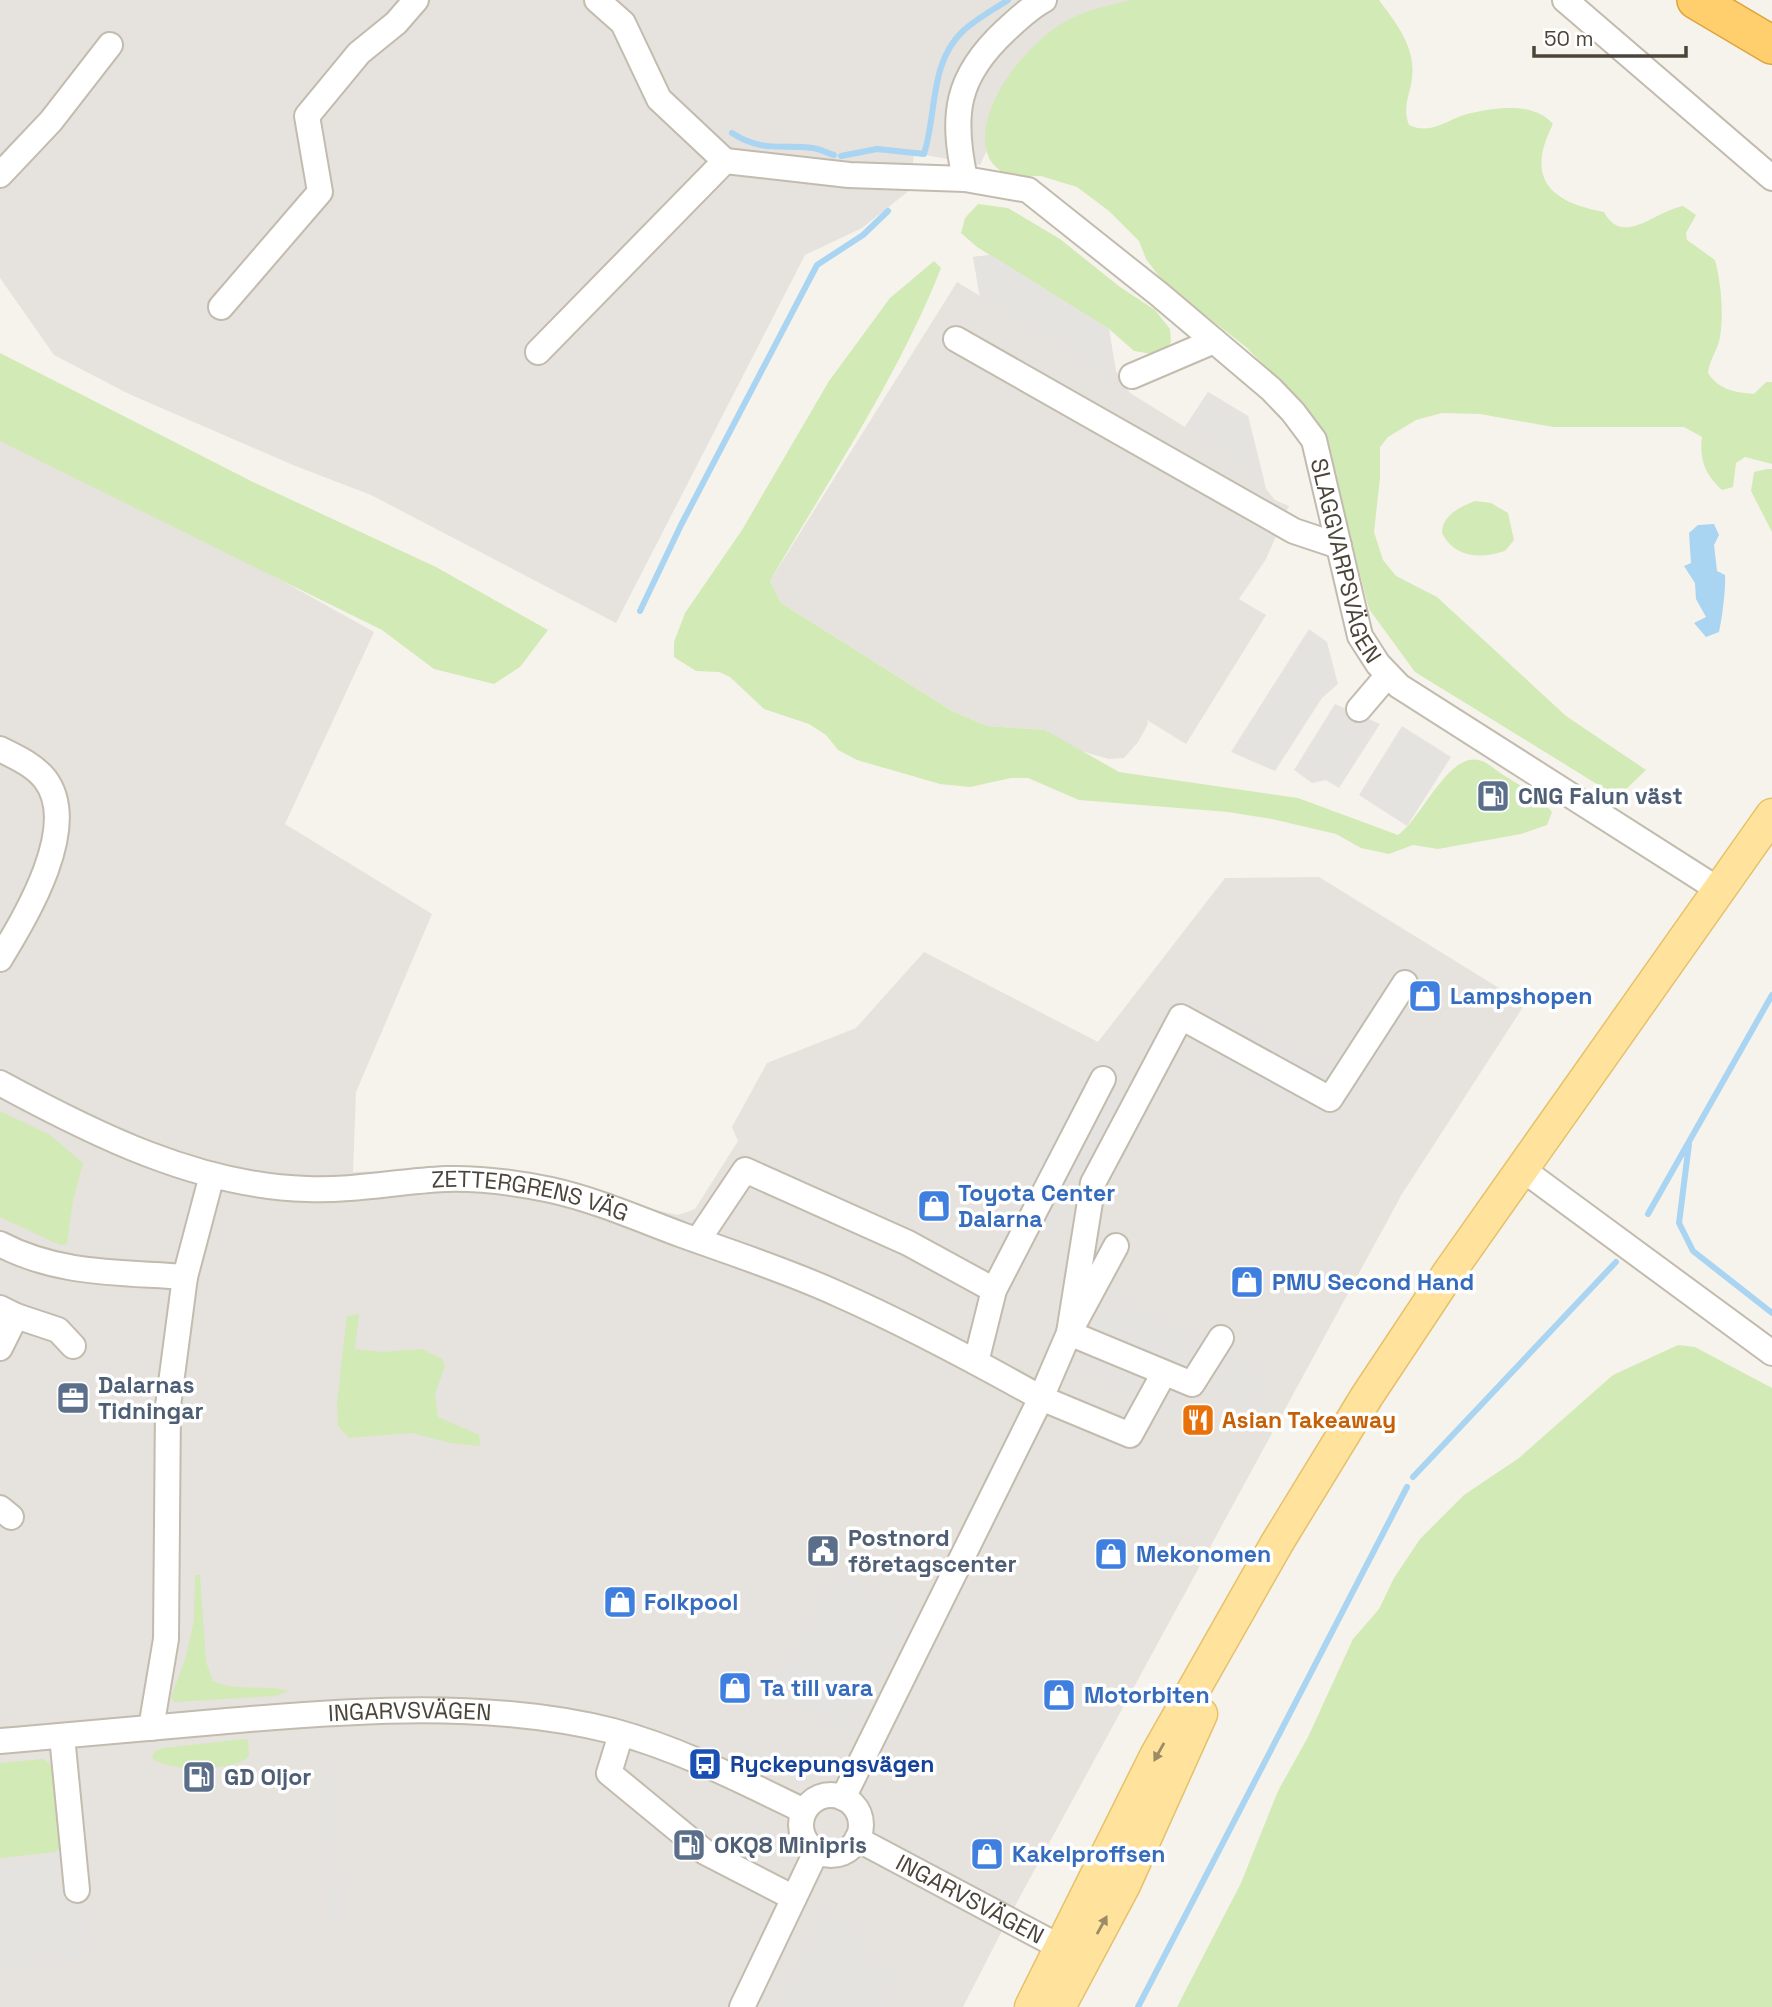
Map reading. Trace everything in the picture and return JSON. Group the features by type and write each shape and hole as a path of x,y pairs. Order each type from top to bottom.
{"highway":[{"path":"1696,0 1772,45"}],"main road":[{"path":"1059,2007 1072,1953 1156,1756 1277,1543 1367,1396 1522,1169 1772,815"},
{"path":"1031,2007 1072,1953"}],"street":[{"path":"221,307 320,192 307,116 359,53 396,23 416,0"},
{"path":"538,352 724,161 660,99 623,23 597,0"},
{"path":"965,179 958,146 960,97 976,60 1021,16 1044,0"},
{"path":"1565,0 1772,178"},
{"path":"0,175 51,121 110,45"},
{"name":"SLAGGVARPSVÄGEN","path":"724,161 849,174 965,179 1028,190 1271,389 1314,440 1360,636 1388,675 1399,686 1719,890"},
{"path":"956,338 1294,531 1339,546"},
{"path":"1132,376 1214,341"},
{"path":"1359,709 1388,675"},
{"path":"0,749 36,769 46,780 57,812 58,830 51,859 0,959"},
{"path":"1069,1333 1093,1183 1181,1017 1330,1100 1405,984"},
{"path":"976,1362 994,1290 1103,1079"},
{"name":"ZETTERGRENS VÄG","path":"0,1083 61,1116 120,1142 212,1175 304,1189 342,1190 445,1179 495,1181 552,1191 698,1240 839,1294 976,1362 1041,1398"},
{"path":"1522,1169 1772,1353"},
{"path":"698,1240 744,1170 908,1243 994,1290"},
{"path":"151,1728 166,1639 167,1406 185,1277 212,1175"},
{"path":"0,1244 30,1260 73,1269 185,1277"},
{"path":"843,1798 1041,1398 1069,1333 1116,1246"},
{"path":"0,1348 8,1312 58,1330 73,1346"},
{"path":"1069,1333 1192,1384 1221,1338"},
{"path":"1041,1398 1130,1435 1164,1373"},
{"name":"INGARVSVÄGEN","path":"0,1741 292,1716 416,1711 539,1719 621,1734 686,1755 804,1811"},
{"path":"621,1734 609,1773 705,1852 794,1898"},
{"path":"62,1736 77,1890"},
{"path":"821,1797 843,1798 857,1811 860,1829 858,1839 849,1849 836,1855 816,1852 809,1846 801,1829 804,1811 821,1797"},
{"name":"INGARVSVÄGEN","path":"858,1839 1072,1953"},
{"path":"742,2007 816,1852"}],"shaded area":[{"path":"0,0 1161,0 1026,67 980,165 914,153 910,190 862,228 805,255 616,623 371,495 293,465 129,394 54,355 0,278"},
{"path":"991,255 1109,329 1116,371 1130,393 1185,427 1208,392 1248,416 1266,489 1275,500 1289,506 1266,559 1239,599 1266,615 1186,744 1147,720 1148,724 1138,742 1124,758 1109,759 1077,750 1045,730 987,726 952,711 781,603 770,581 957,282 980,296 973,257"},
{"path":"991,255 1109,329 1115,371 1107,377 980,297 973,257"},
{"path":"1208,392 1248,416 1264,480 1185,427"},
{"path":"0,423 374,632 285,824 432,914 356,1092 353,1172 472,1168 678,1215 695,1209 738,1141 732,1127 767,1063 856,1028 924,952 1098,1042 1225,878 1319,877 1525,1004 1402,1194 1009,1917 963,2007 0,2007"},
{"path":"1309,629 1327,642 1338,684 1322,698 1275,771 1231,752"},
{"path":"1335,704 1380,724 1339,788 1326,780 1312,783 1294,770"},
{"path":"1402,726 1451,757 1407,826 1359,795"},
{"path":"1400,967 1425,984 1333,1126 1189,1050 1213,1006 1335,1069"},
{"path":"1084,1073 1126,1096 1051,1234 1016,1218 1013,1210"},
{"path":"1113,1290 1272,1374 1250,1414 1192,1384 1173,1418 1074,1366"},
{"path":"835,1568 917,1608 853,1735 768,1693"},
{"path":"334,1767 340,1808 344,1926 329,1928 317,1768"},
{"path":"76,1846 93,1956 0,1970 0,1870"},
{"path":"820,1908 868,1932 861,1952 903,1973 887,2007 778,2007 772,2004"}],"green space":[{"path":"1132,0 1379,0 1403,36 1411,56 1412,78 1406,107 1409,125 1418,128 1433,127 1463,115 1492,109 1515,108 1536,112 1553,124 1545,143 1543,173 1548,185 1569,202 1604,212 1620,227 1639,224 1683,206 1696,215 1686,233 1687,240 1715,260 1721,298 1720,337 1708,373 1722,387 1754,394 1766,382 1772,382 1772,464 1745,457 1736,463 1733,487 1722,490 1704,466 1702,437 1684,427 1553,427 1480,414 1442,413 1416,420 1388,437 1380,447 1380,478 1374,532 1383,560 1396,576 1437,597 1566,716 1646,770 1618,797 1415,672 1369,609 1325,438 1310,412 1246,347 1164,283 1146,259 1139,241 1109,211 1077,187 1041,176 1008,177 990,161 985,139 988,119 995,98 1022,59 1054,28 1070,19"},
{"path":"978,204 1008,208 1060,239 1120,287 1155,310 1170,329 1171,342 1166,349 1152,354 1134,351 1109,329 977,247 961,233 965,218"},
{"path":"934,261 941,268 904,349 884,388 770,581 781,603 952,711 987,726 1045,730 1119,772 1298,798 1398,835 1448,774 1470,760 1482,761 1542,801 1552,812 1547,825 1521,834 1438,849 1413,845 1389,854 1361,848 1336,834 1272,819 1228,812 1079,800 1028,778 1011,778 970,787 940,784 857,760 838,750 826,735 809,724 764,709 730,677 719,672 696,671 674,657 674,642 685,613 742,530 829,381 890,298"},
{"path":"0,353 253,482 436,567 548,630 520,667 494,684 434,669 382,630 0,441"},
{"path":"1772,469 1772,532 1751,491 1754,472"},
{"path":"1475,501 1491,503 1508,513 1514,540 1505,551 1486,555 1461,552 1447,541 1442,533 1448,517"},
{"path":"0,1111 50,1135 83,1163 73,1201 67,1244 60,1245 0,1217"},
{"path":"359,1314 355,1349 382,1352 422,1349 442,1359 445,1366 435,1394 438,1417 479,1435 480,1446 451,1443 412,1433 349,1438 338,1426 337,1402 347,1316"},
{"path":"1678,1345 1695,1347 1772,1388 1772,2007 1177,2007 1241,1883 1278,1791 1308,1737 1353,1639 1379,1609 1394,1578 1420,1539 1464,1495 1519,1458 1613,1375"},
{"path":"195,1575 200,1575 206,1662 213,1681 231,1686 289,1691 275,1696 174,1702 171,1697 186,1657 194,1620"},
{"path":"248,1740 249,1756 230,1765 186,1768 160,1763 152,1758 155,1751 164,1748"},
{"path":"43,1759 55,1767 62,1846 55,1852 0,1858 0,1763"}],"water":[{"path":"1714,524 1719,535 1714,545 1717,571 1725,575 1725,588 1719,632 1706,637 1694,623 1706,617 1696,599 1695,583 1684,566 1691,563 1689,533 1698,525"}],"waterway":[{"path":"841,156 877,149 924,154 944,58 963,31 1008,0"},
{"path":"732,133 753,143 813,148 834,155"},
{"path":"640,611 681,525 817,265 863,235 888,211"},
{"path":"1648,1214 1772,995"},
{"path":"1689,1144 1679,1223 1693,1251 1772,1313"},
{"path":"1413,1477 1616,1262"},
{"path":"1138,2007 1407,1487"}],"place":[{"name":"CNG Falun väst","path":"1493,796"},
{"name":"Lampshopen","path":"1425,996"},
{"name":"Toyota Center Dalarna","path":"934,1206"},
{"name":"PMU Second Hand","path":"1247,1282"},
{"name":"Dalarnas Tidningar","path":"73,1398"},
{"name":"Asian Takeaway","path":"1198,1420"},
{"name":"Postnord företagscenter","path":"823,1551"},
{"name":"Mekonomen","path":"1111,1554"},
{"name":"Folkpool","path":"620,1602"},
{"name":"Ta till vara","path":"735,1688"},
{"name":"Motorbiten","path":"1059,1695"},
{"name":"Ryckepungsvägen","path":"705,1764"},
{"name":"GD Oljor","path":"199,1777"},
{"name":"OKQ8 Minipris","path":"689,1845"},
{"name":"Kakelproffsen","path":"987,1854"}]}
